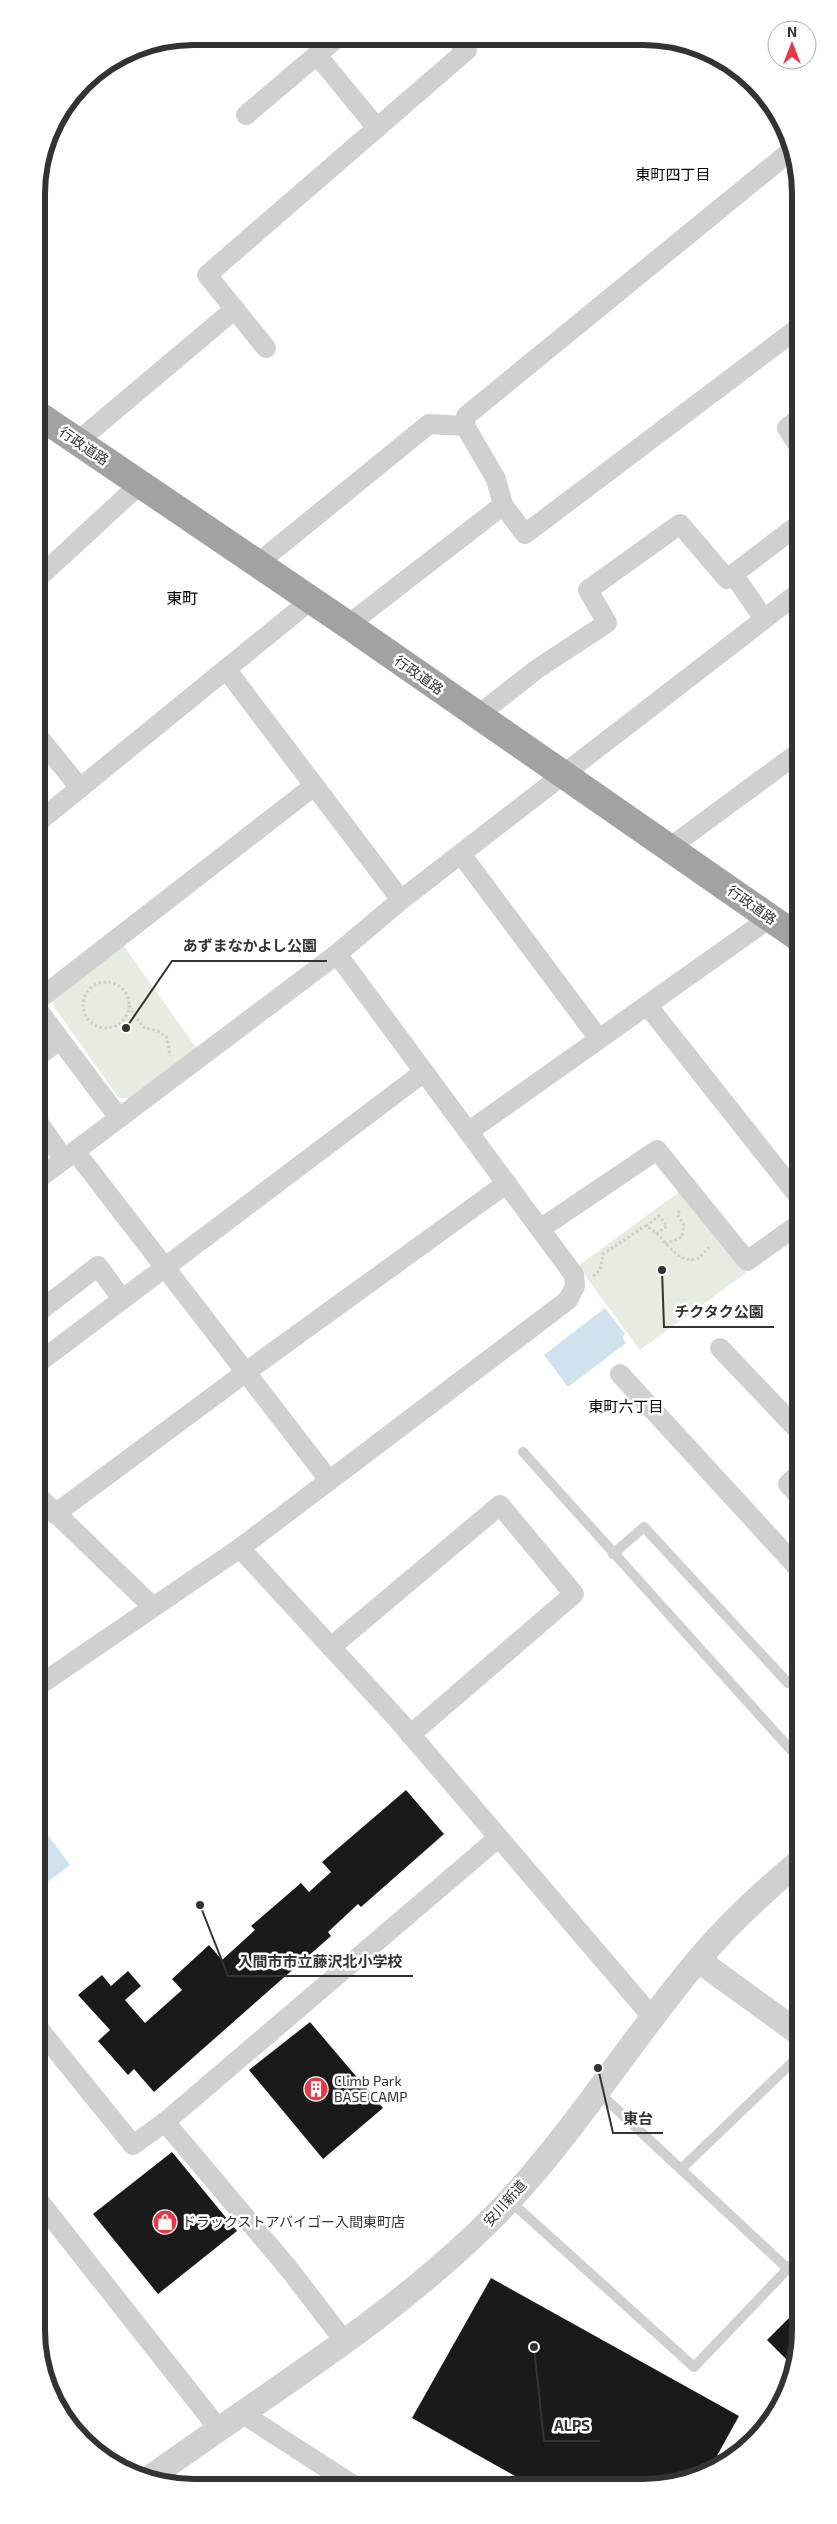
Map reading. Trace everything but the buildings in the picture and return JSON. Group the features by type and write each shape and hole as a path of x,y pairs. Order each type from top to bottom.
{"highway":[{"name":"行政道路","path":"45,419 348,625 792,933"}],"street":[{"path":"246,115 329,45"},
{"path":"266,348 207,275 467,50 462,45"},
{"path":"317,55 377,128"},
{"path":"786,155 466,416 465,426 496,479 503,505 526,534 792,333"},
{"path":"78,442 235,309"},
{"path":"257,564 429,424 465,426"},
{"path":"792,424 787,428 792,436"},
{"path":"45,572 140,484"},
{"path":"348,625 503,505"},
{"path":"478,716 537,669 607,623 588,590 680,524 727,579 792,530"},
{"path":"733,574 764,619"},
{"path":"45,1173 337,954 401,900 792,598"},
{"path":"45,816 311,600"},
{"path":"226,670 401,900"},
{"path":"45,745 80,788"},
{"path":"669,848 792,757"},
{"path":"45,995 314,786"},
{"path":"460,854 599,1039"},
{"path":"468,1132 770,918"},
{"path":"45,1681 240,1548 568,1300 575,1286 574,1275 337,954"},
{"path":"647,1005 792,1188"},
{"path":"45,1020 119,1118"},
{"path":"45,1051 60,1040"},
{"path":"45,1358 164,1266 424,1072"},
{"path":"45,1129 70,1155 164,1266 329,1480"},
{"path":"540,1229 658,1150 747,1261 792,1229"},
{"path":"55,1514 246,1372 507,1183"},
{"path":"45,1307 98,1266 122,1299"},
{"path":"720,1348 792,1425"},
{"path":"620,1374 792,1560"},
{"path":"45,1503 153,1607"},
{"path":"331,1647 500,1505 574,1594 410,1735"},
{"path":"240,1548 410,1735 654,2019"},
{"path":"45,2036 133,2145 165,2122 498,1838"},
{"name":"安川新道","path":"156,2474 240,2412 346,2342 423,2282 467,2244 510,2200 597,2092 698,1960 738,1917 792,1868"},
{"path":"698,1960 792,2028"},
{"path":"165,2122 289,2269 346,2342"},
{"path":"45,2210 218,2428"},
{"path":"240,2412 344,2479"}],"lane":[{"path":"523,1452 792,1751"},
{"path":"613,1554 644,1527 788,1683 792,1680"},
{"path":"680,2169 792,2063"},
{"path":"597,2092 788,2269"},
{"path":"510,2200 694,2367 792,2265"}],"path":[{"path":"129,1006 125,1018 120,1023 105,1028 98,1026 86,1016 83,1002 90,988 103,982 111,982 124,989 128,996 129,1006 138,1023 143,1027 158,1031 167,1038 172,1065 177,1074"},
{"path":"666,1244 682,1238 684,1225 677,1214 697,1199"},
{"path":"575,1286 598,1274 602,1266 603,1254 658,1216 667,1226 656,1234"},
{"path":"645,1226 684,1258 696,1260 710,1247 721,1228"}],"shaded area":[{"path":"123,945 197,1049 130,1098 119,1098 54,1007 54,997"},
{"path":"683,1189 746,1273 640,1350 578,1266"}],"water":[{"path":"605,1308 625,1334 622,1337 626,1343 568,1387 544,1355"},
{"path":"48,1835 70,1865 45,1884 45,1837"}],"place":[{"name":"あずまなかよし公園","path":"126,1028"},
{"name":"チクタク公園","path":"662,1270"},
{"name":"入間市市立藤沢北小学校","path":"200,1905"},
{"name":"東台","path":"598,2068"},
{"name":"Climb Park BASE CAMP","path":"316,2089"},
{"name":"ドラックストアバイゴー入間東町店","path":"165,2222"},
{"name":"ALPS","path":"534,2347"}],"district":[{"name":"東町四丁目","path":"673,175"},
{"name":"東町","path":"182,598"},
{"name":"東町六丁目","path":"626,1407"}]}
